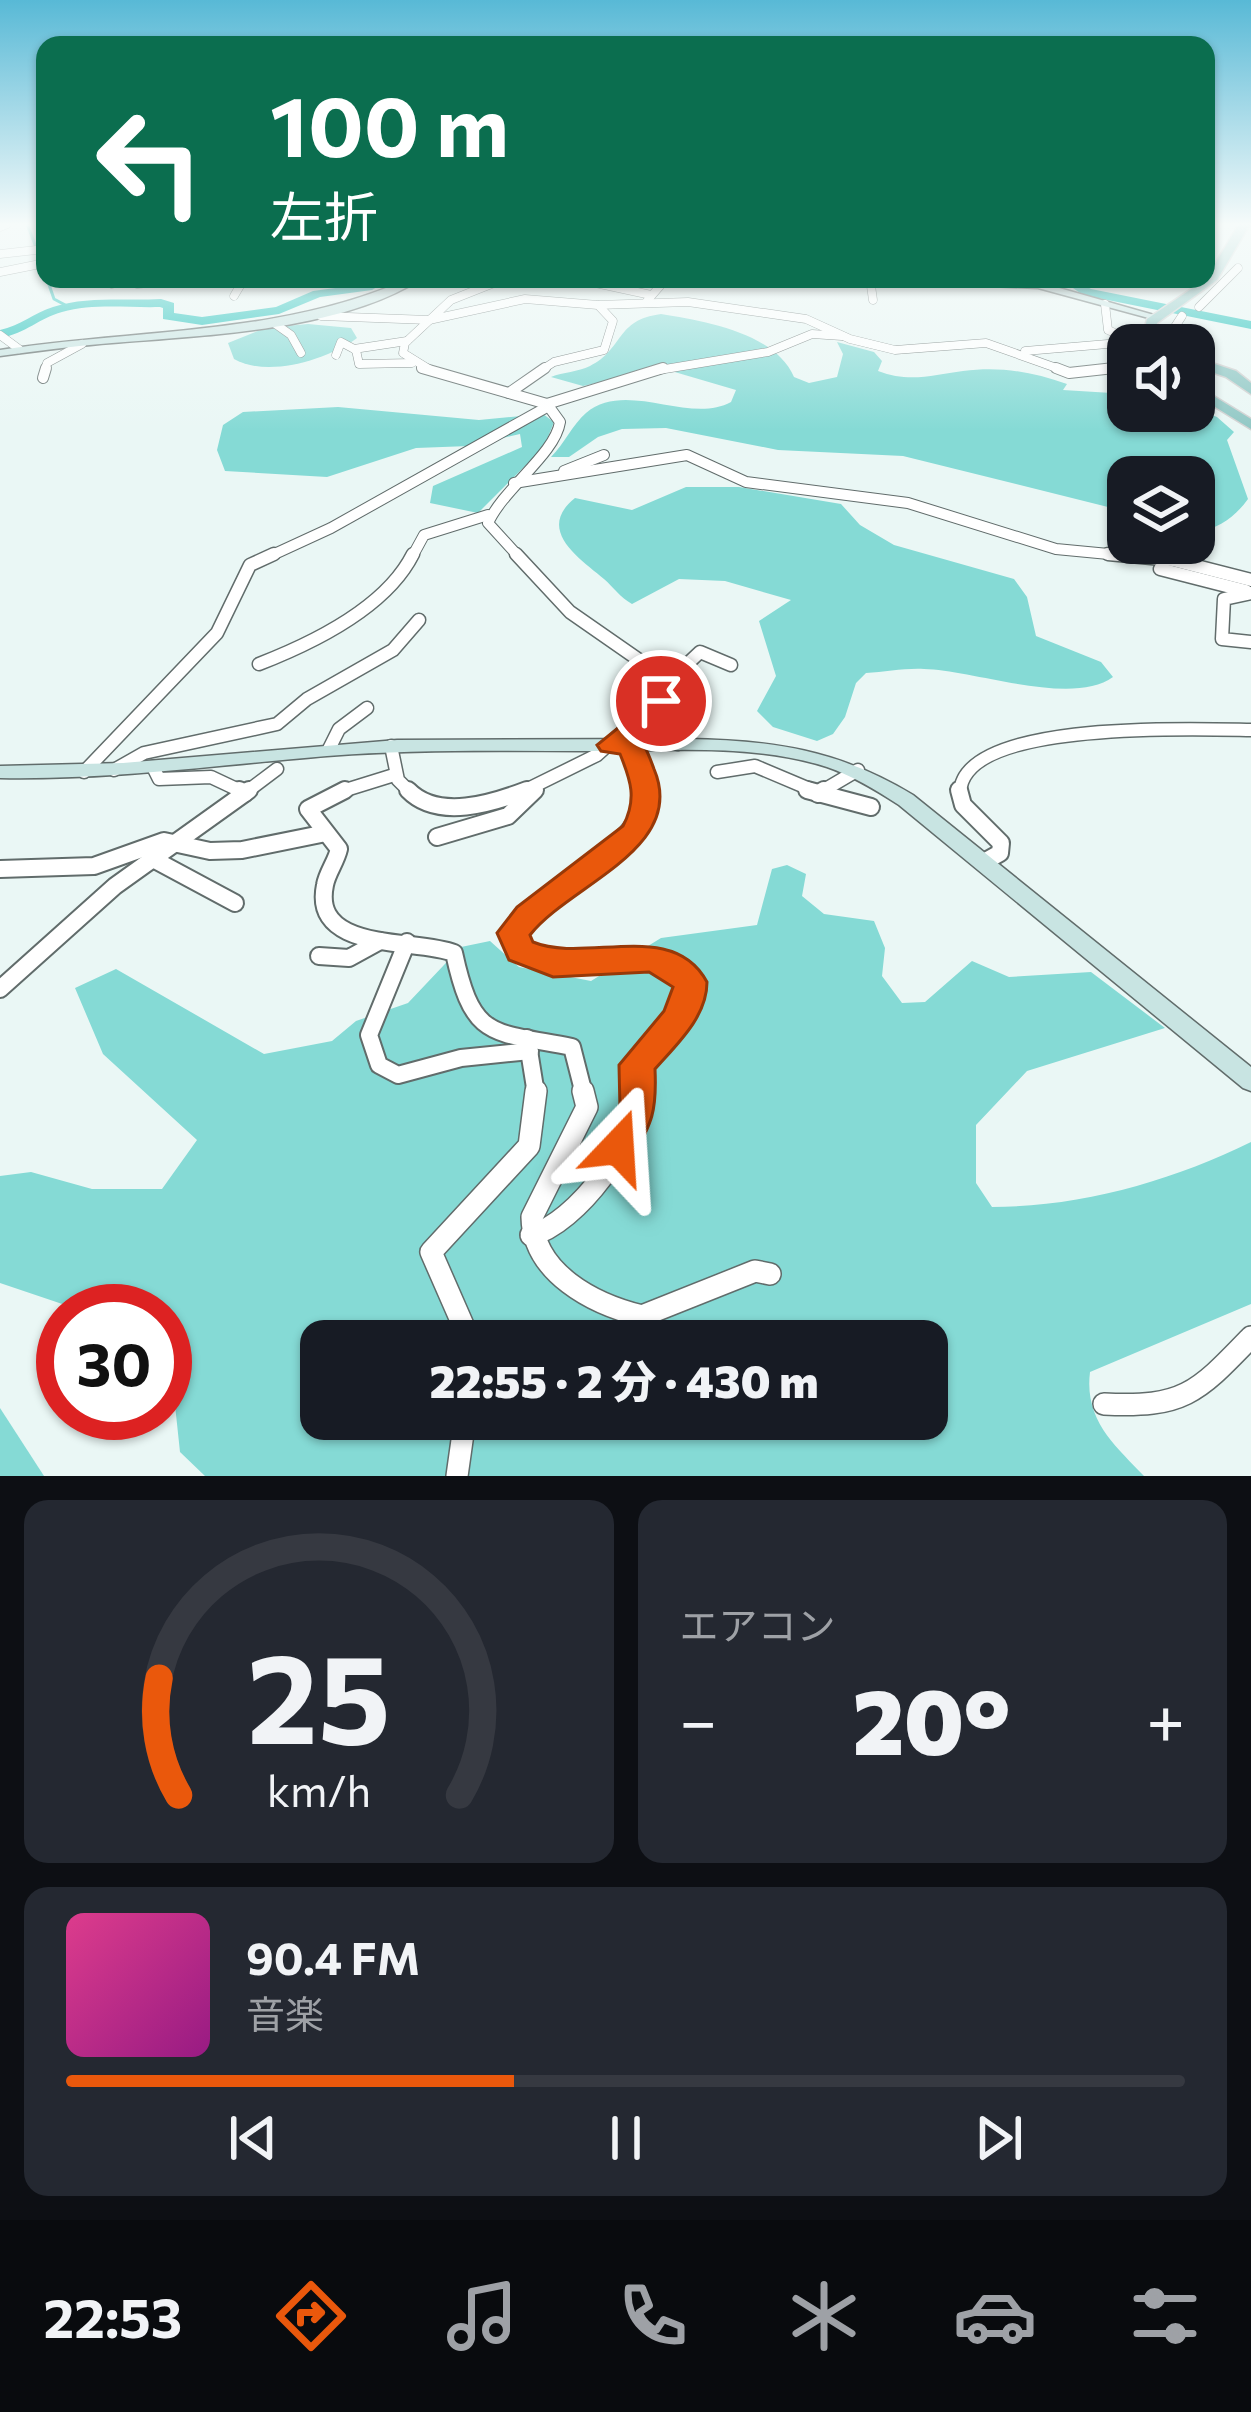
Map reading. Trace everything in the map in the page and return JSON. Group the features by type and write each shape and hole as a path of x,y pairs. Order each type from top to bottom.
{"main road":[{"path":"1151,324 1193,293"},
{"path":"1215,368 1232,374 1251,391"},
{"path":"1215,402 1251,425"}],"street":[{"path":"268,322 365,302 385,293"},
{"path":"412,363 403,353 406,341 451,300 469,293"},
{"path":"623,293 790,315 832,327 845,336"},
{"path":"0,352 335,314 429,320 525,298 598,305 649,298 654,293"},
{"path":"873,293 874,300"},
{"path":"1063,293 1156,317"},
{"path":"1199,307 1210,293"},
{"path":"1105,304 1107,324"},
{"path":"509,393 554,362 604,350 614,321 598,305"},
{"path":"1177,324 1182,316"},
{"path":"268,322 291,335 301,353"},
{"path":"84,772 217,633 250,565 331,528 547,406 681,363 768,352 812,334 912,351 986,343 1069,373 1107,369"},
{"path":"0,335 19,349"},
{"path":"336,355 338,343 354,349 406,341"},
{"path":"43,378 47,363 82,344"},
{"path":"877,346 887,364"},
{"path":"1014,350 1050,353 1107,347"},
{"path":"260,664 317,639 346,614 373,602 401,574 424,535 488,515 560,433 560,422 547,406 412,363 359,364 354,349"},
{"path":"552,480 604,455"},
{"path":"514,483 552,480 660,455 687,455 746,482 908,503 1056,549 1173,560 1251,580"},
{"path":"488,515 490,527 569,613 638,656 668,692 678,744"},
{"path":"1160,569 1251,592"},
{"path":"1251,592 1224,599 1227,616 1222,638 1251,642"},
{"path":"114,770 145,753 277,724 307,699 393,650 419,620"},
{"path":"391,746 394,775 415,798 437,807 471,805 536,788 621,745 649,706 668,692 700,652 731,665"},
{"path":"329,749 339,729 368,708"},
{"path":"984,862 1000,853 1001,843 963,806 958,788 970,769 996,749 1150,733 1251,730"},
{"path":"0,772 84,772 391,746 678,744 793,750 858,770 984,862 1251,1081"},
{"path":"531,1235 554,1230 573,1214 632,1129 640,1102 637,1065 676,1021 691,992 683,973 666,962 553,964 524,954 514,937 528,915 635,833 649,798 621,745"},
{"path":"153,766 159,779 211,777 244,793"},
{"path":"717,772 755,766 818,794 871,808"},
{"path":"0,988 153,859 277,769"},
{"path":"818,794 858,770"},
{"path":"394,775 315,802 308,814 340,856 322,886 326,908 343,931 454,953 465,1004 475,1020 529,1044"},
{"path":"437,837 513,814 531,802 536,788"},
{"path":"0,869 94,866 179,840 210,851 242,850 326,833"},
{"path":"153,859 235,903"},
{"path":"319,956 349,958 380,941"},
{"path":"407,942 369,1035 369,1049 378,1065 398,1075 529,1044 572,1047 587,1102 540,1195 531,1235 559,1273 628,1314 656,1313 755,1271 770,1274"},
{"path":"461,1320 431,1252 514,1167 536,1133 540,1092 529,1044"},
{"path":"1104,1404 1178,1406 1210,1382 1251,1337"},
{"path":"457,1476 463,1440"}],"shaded area":[{"path":"661,314 737,332 771,350 794,377 809,383 837,377 843,354 837,342 874,352 882,361 878,371 900,377 1003,370 1067,384 1063,390 1107,393 1107,432 1215,432 1215,416 1234,432 1227,440 1248,499 1215,526 1215,456 1107,456 1107,507 903,456 778,450 666,428 622,429 598,437 569,457 551,457 581,418 602,404 620,400 696,409 731,402 736,390 661,368 583,386 551,377 590,366 646,317"},
{"path":"308,324 351,328 357,338 330,353 280,367 234,359 228,343 265,328"},
{"path":"338,407 479,420 543,414 554,422 544,447 478,513 430,503 433,486 522,447 520,434 469,446 416,448 327,477 225,471 217,450 223,425 243,412"},
{"path":"686,487 739,487 841,504 860,525 894,545 1014,579 1027,597 1036,636 1101,662 1113,677 1073,689 924,669 866,673 856,683 845,717 833,734 817,741 773,727 757,711 776,676 759,621 791,600 725,581 679,579 632,604 574,553 560,532 559,521 575,498 632,510"},
{"path":"787,865 806,874 802,896 824,914 874,921 885,948 882,976 902,1003 925,1002 972,961 1009,977 1091,972 1165,1028 1027,1071 976,1125 976,1183 992,1207 1058,1202 1125,1189 1190,1169 1251,1142 1251,1304 1090,1372 1097,1419 1144,1476 205,1476 180,1452 179,1440 192,1440 192,1284 36,1284 36,1295 0,1283 0,1176 31,1172 92,1189 162,1189 197,1140 103,1054 75,988 116,969 264,1054 332,1041 356,1021 408,1003 461,947 490,941 519,967 591,981 661,938 757,925 772,869"},
{"path":"0,1408 44,1476 0,1476"}],"waterway":[{"path":"52,293 69,307"},
{"path":"0,334 75,306 161,303 170,306 167,316 202,321 279,310 325,293"},
{"path":"1091,293 1251,325"}],"route":[{"path":"618,1147 639,1111 637,1065 676,1021 690,997 690,982 671,964 649,959 553,964 520,951 513,933 546,900 625,846 635,833 649,798 647,787 631,745 610,745 649,706 661,701"}]}
